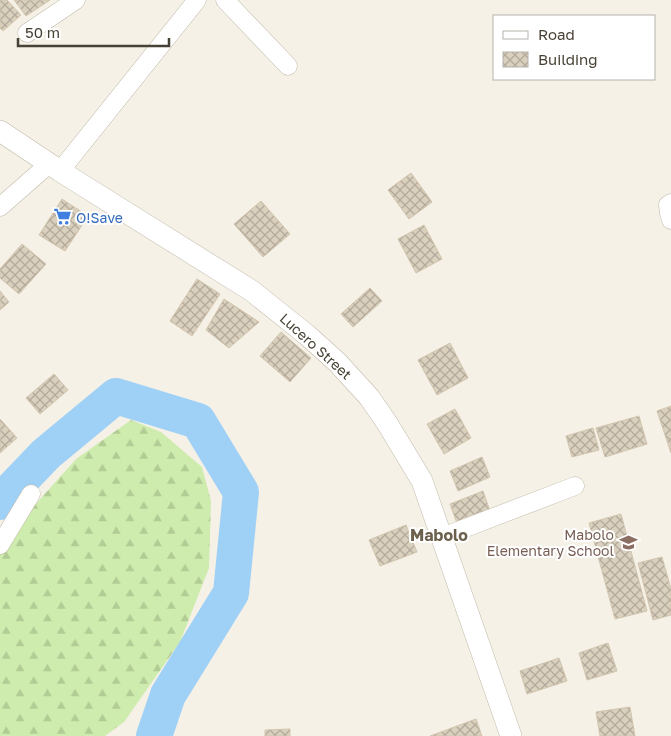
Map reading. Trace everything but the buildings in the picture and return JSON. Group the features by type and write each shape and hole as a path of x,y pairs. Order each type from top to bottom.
{"street":[{"path":"27,33 76,0"},
{"path":"225,0 288,66"},
{"path":"0,207 55,167 188,3"},
{"name":"Lucero Street","path":"0,131 252,291 337,362 369,397 422,481 512,736"},
{"path":"671,204 668,205 671,220"},
{"path":"442,537 575,486"},
{"path":"0,545 31,494"}],"green space":[{"path":"131,420 161,432 202,467 211,501 209,568 180,642 124,722 105,736 0,736 0,541 9,534 76,459"}],"waterway":[{"path":"0,502 46,454 116,396 198,421 241,492 231,593 168,695 154,736"}],"place":[{"name":"O!Save","path":"62,217"},
{"name":"Mabolo Elementary School","path":"628,542"}],"district":[{"name":"Mabolo","path":"439,535"}]}
